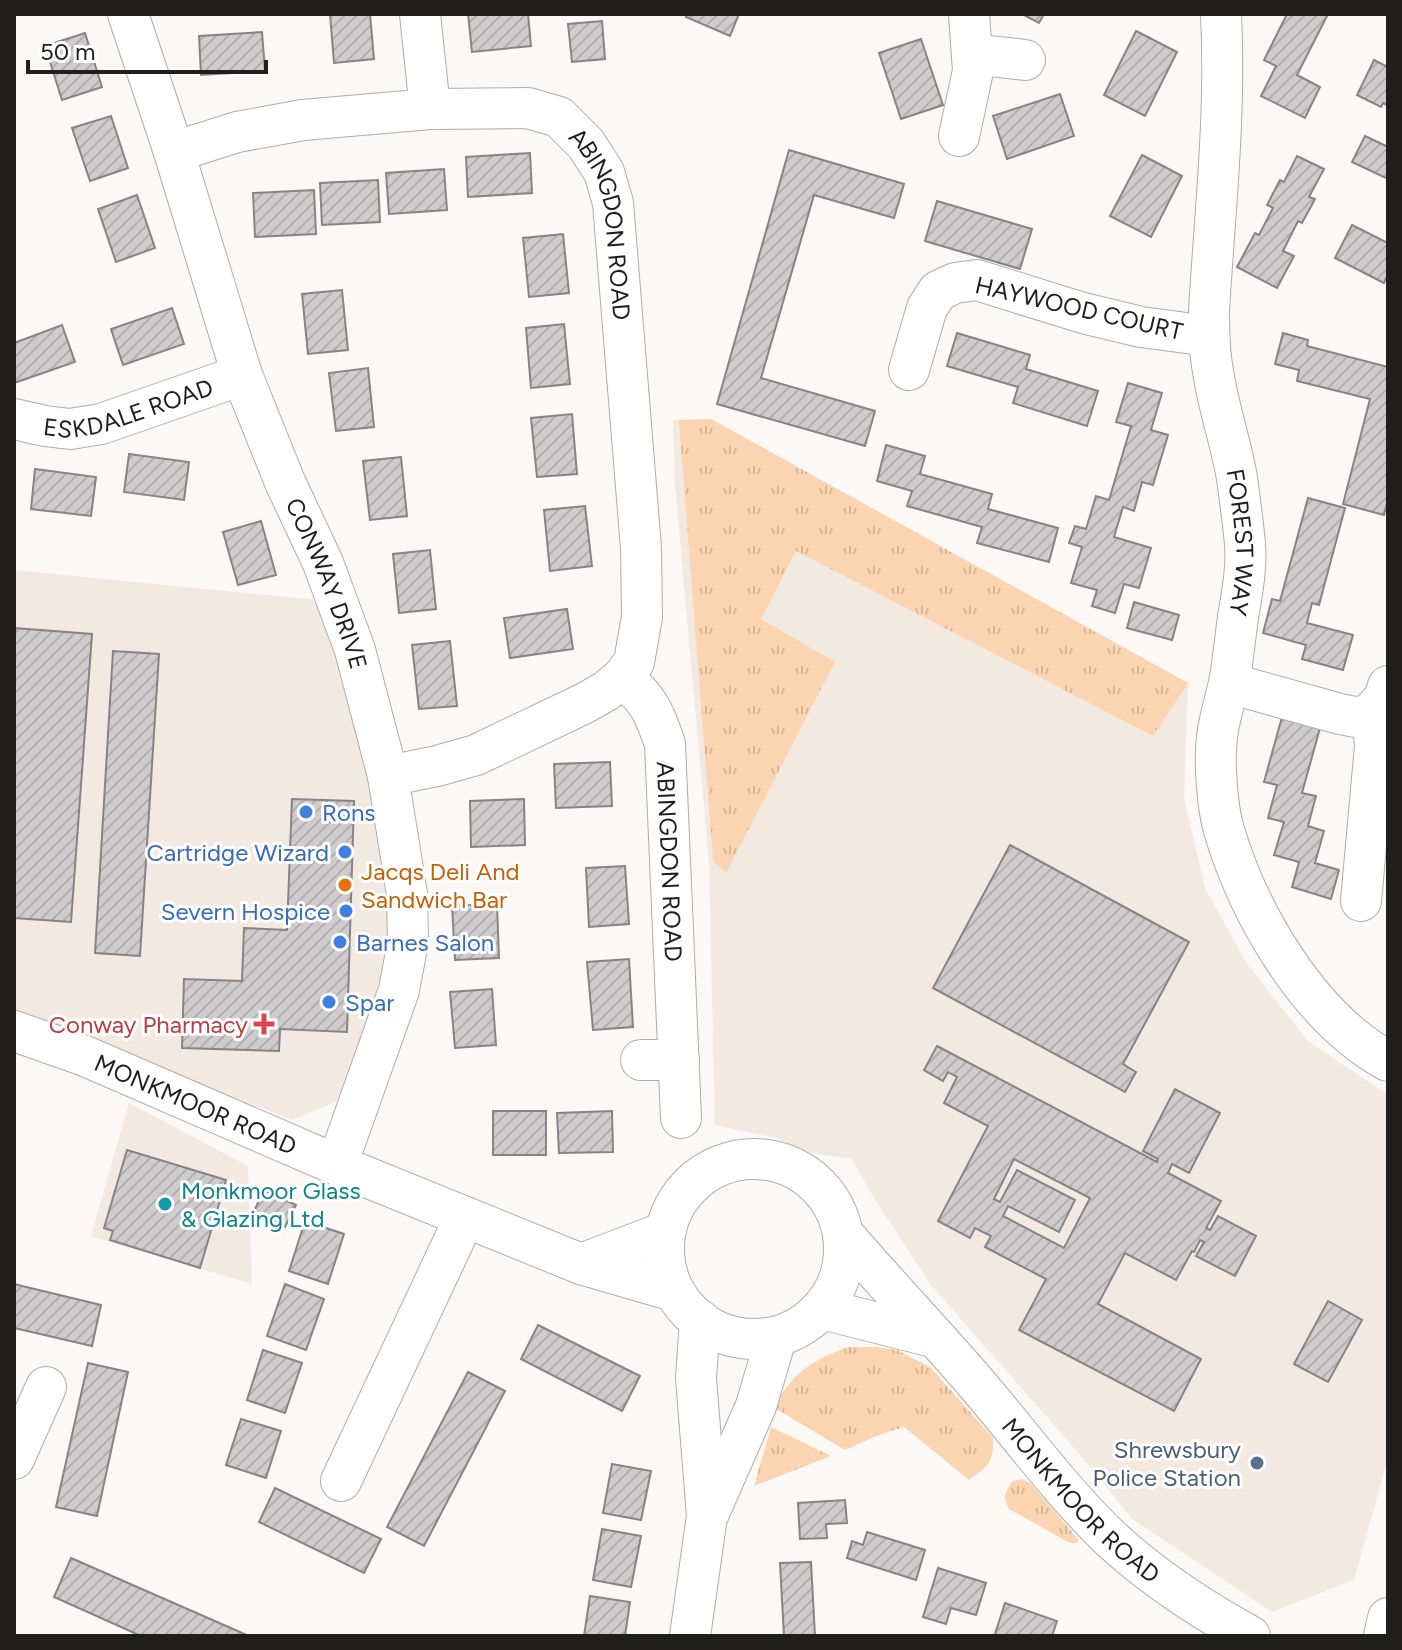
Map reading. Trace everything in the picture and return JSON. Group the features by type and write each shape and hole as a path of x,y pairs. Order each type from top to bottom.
{"street":[{"name":"CONWAY DRIVE","path":"128,14 242,375 285,482 323,563 355,650 388,776 407,894 408,942 399,990 337,1165"},
{"path":"420,14 430,109"},
{"path":"959,136 973,71 969,14"},
{"name":"FOREST WAY","path":"1221,14 1222,106 1209,336 1213,371 1237,477 1245,547 1244,578 1229,683 1217,737 1217,789 1223,825 1240,873 1277,947 1297,978 1336,1023 1388,1061"},
{"path":"972,54 1025,60"},
{"name":"ABINGDON ROAD","path":"174,152 237,132 303,120 430,109 528,108 559,117 586,144 604,172 613,203 641,548 642,617 634,662 622,678 646,700 665,744 660,1060 681,1118"},
{"name":"HAYWOOD COURT","path":"909,370 927,308 938,291 955,283 977,280 1083,313 1141,327 1209,336"},
{"name":"ESKDALE ROAD","path":"14,419 70,429 101,424 242,375"},
{"path":"388,776 476,755 585,703 622,678"},
{"path":"1229,683 1355,717 1378,701"},
{"path":"1361,901 1375,746 1373,726 1378,701"},
{"name":"MONKMOOR ROAD","path":"14,1031 85,1056 337,1165 581,1264 674,1291"},
{"path":"771,1160 799,1171 824,1191 833,1205 844,1235 843,1264 832,1294 822,1309 795,1329 776,1338 750,1340 727,1335 700,1320 674,1291 664,1257 665,1232 675,1204 705,1173 732,1161 771,1160"},
{"path":"341,1481 465,1217"},
{"path":"581,1264 665,1232"},
{"name":"MONKMOOR ROAD","path":"844,1235 1109,1537 1205,1611 1250,1636"},
{"path":"822,1309 933,1337"},
{"path":"690,1636 707,1516 696,1378 700,1320"},
{"path":"707,1516 756,1406 776,1338"},
{"path":"14,1459 46,1387"},
{"path":"1384,1636 1388,1618"}],"shaded area":[{"path":"711,419 1188,683 1184,798 1205,888 1247,964 1308,1041 1388,1095 1388,1458 1354,1580 1272,1612 1132,1519 1089,1465 931,1285 852,1159 811,1153 776,1138 715,1125 709,862 675,484 673,420"},
{"path":"14,570 338,602 397,928 341,1100 292,1120 14,1009"},
{"path":"129,1103 248,1166 252,1284 91,1236"}],"green space":[{"path":"711,419 1188,683 1153,736 796,551 761,619 835,662 726,873 713,860 679,420"},
{"path":"848,1347 897,1350 930,1367 993,1438 991,1459 985,1467 969,1480 904,1427 845,1450 778,1410 776,1402 799,1374 815,1362"},
{"path":"771,1427 831,1456 754,1486"},
{"path":"1023,1479 1031,1484 1079,1540 1077,1543 1070,1543 1009,1509 1006,1491 1013,1481"}],"building":[{"path":"330,14 370,14 374,59 334,63"},
{"path":"468,14 528,14 531,46 472,52"},
{"path":"688,14 739,14 730,36 686,17"},
{"path":"1022,14 1044,14 1039,23"},
{"path":"1287,14 1328,14 1297,75 1320,87 1305,118 1261,96 1276,66 1264,60"},
{"path":"602,21 605,59 572,62 568,24"},
{"path":"1136,31 1177,52 1145,116 1104,95"},
{"path":"262,32 265,71 201,75 199,36"},
{"path":"85,33 102,87 62,100 45,46"},
{"path":"921,39 943,105 901,119 879,53"},
{"path":"1374,60 1388,67 1388,106 1383,103 1381,107 1357,95"},
{"path":"1060,94 1074,136 1007,159 993,116"},
{"path":"111,116 128,168 90,181 72,128"},
{"path":"1365,136 1388,147 1388,179 1352,162"},
{"path":"789,150 904,184 894,218 814,195 761,378 875,411 865,446 717,404"},
{"path":"530,153 532,193 468,197 466,157"},
{"path":"1142,155 1182,176 1151,237 1110,216"},
{"path":"1297,156 1324,169 1309,197 1315,199 1302,223 1298,221 1283,251 1294,256 1277,288 1237,267 1255,233 1259,235 1273,208 1267,205 1280,180 1284,182"},
{"path":"444,169 447,210 389,214 386,173"},
{"path":"378,180 380,222 322,225 320,183"},
{"path":"314,190 316,234 255,237 253,193"},
{"path":"137,195 155,248 116,262 98,209"},
{"path":"937,201 1032,229 1020,269 925,241"},
{"path":"1352,225 1388,243 1388,279 1384,283 1335,258"},
{"path":"563,234 569,293 529,297 523,238"},
{"path":"342,290 348,350 308,354 302,294"},
{"path":"172,308 184,344 123,365 111,329"},
{"path":"564,324 570,384 531,388 526,328"},
{"path":"62,325 75,362 14,383 14,343"},
{"path":"957,333 1030,355 1026,369 1098,391 1087,426 1013,403 1018,387 947,366"},
{"path":"1283,333 1308,340 1307,346 1388,367 1388,499 1384,515 1343,504 1370,399 1297,381 1299,370 1275,364"},
{"path":"368,368 374,427 336,431 329,373"},
{"path":"1128,383 1162,393 1151,430 1168,435 1153,485 1142,482 1134,511 1123,507 1114,537 1151,548 1139,588 1124,584 1115,613 1092,606 1097,590 1071,583 1082,547 1069,543 1075,526 1086,529 1096,496 1109,500 1131,426 1116,422"},
{"path":"572,414 577,474 537,477 531,418"},
{"path":"886,445 925,456 920,474 992,494 988,509 1058,528 1049,562 977,543 982,527 907,506 912,491 877,481"},
{"path":"129,454 189,462 184,500 124,492"},
{"path":"401,457 407,516 370,520 363,461"},
{"path":"35,469 96,477 91,516 31,509"},
{"path":"1308,498 1345,508 1319,605 1312,603 1307,623 1353,635 1343,670 1302,659 1306,645 1263,633 1272,599 1280,601"},
{"path":"585,506 592,566 550,571 544,510"},
{"path":"261,521 276,575 238,585 223,532"},
{"path":"430,550 436,609 399,613 393,554"},
{"path":"1134,602 1179,615 1172,640 1127,628"},
{"path":"567,609 573,649 510,658 504,618"},
{"path":"14,628 92,634 71,922 14,918"},
{"path":"450,641 457,706 419,709 412,645"},
{"path":"113,651 159,654 140,956 95,953"},
{"path":"1282,717 1320,728 1302,793 1316,796 1308,826 1324,831 1315,863 1339,870 1331,899 1292,887 1299,862 1274,855 1284,822 1268,818 1277,785 1264,782"},
{"path":"610,762 612,806 556,808 554,764"},
{"path":"292,799 354,801 347,1032 280,1029 279,1051 182,1048 184,979 242,981 244,928 287,930"},
{"path":"524,799 525,845 471,847 470,801"},
{"path":"1010,845 1189,942 1123,1064 1136,1072 1125,1092 933,988"},
{"path":"625,866 629,924 589,927 586,868"},
{"path":"497,904 499,958 455,960 452,906"},
{"path":"629,959 633,1027 593,1030 587,962"},
{"path":"492,989 496,1045 455,1048 450,992"},
{"path":"937,1046 1157,1162 1158,1159 1143,1151 1175,1089 1220,1113 1189,1173 1172,1164 1168,1173 1221,1201 1206,1228 1210,1230 1218,1216 1256,1236 1235,1276 1196,1256 1204,1242 1200,1240 1176,1280 1125,1253 1098,1304 1201,1359 1174,1411 1019,1330 1046,1279 985,1247 991,1236 975,1228 970,1238 938,1221 988,1126 944,1103 957,1077 948,1072 943,1081 924,1070","holes":["1014,1159 1090,1198 1064,1248 1003,1216 1008,1206 1059,1232 1075,1200 1017,1170 1000,1202 994,1199"]},
{"path":"493,1111 546,1111 546,1155 493,1155"},
{"path":"612,1111 613,1152 559,1153 557,1113"},
{"name":"Monkmoor Glass & Glazing Ltd","path":"127,1150 226,1180 200,1268 110,1240 113,1231 104,1228"},
{"path":"264,1190 296,1205 285,1227 254,1211"},
{"path":"305,1221 344,1234 328,1284 289,1271"},
{"path":"14,1284 101,1305 92,1346 14,1328"},
{"path":"285,1284 324,1299 306,1350 267,1336"},
{"path":"1328,1301 1362,1320 1328,1382 1294,1364"},
{"path":"538,1325 640,1376 622,1411 521,1359"},
{"path":"263,1350 302,1363 285,1413 247,1400"},
{"path":"88,1363 128,1372 97,1516 56,1507"},
{"path":"468,1372 505,1391 424,1546 387,1527"},
{"path":"241,1419 281,1431 266,1478 226,1465"},
{"path":"612,1464 651,1471 641,1520 603,1513"},
{"path":"275,1488 381,1539 364,1573 259,1522"},
{"path":"845,1500 847,1523 826,1524 827,1538 800,1539 798,1503"},
{"path":"602,1529 641,1536 631,1587 593,1580"},
{"path":"867,1532 925,1550 916,1580 847,1558 852,1541 863,1545"},
{"path":"71,1558 249,1636 141,1636 54,1597"},
{"path":"811,1562 815,1636 784,1636 780,1563"},
{"path":"938,1568 986,1583 976,1615 951,1608 946,1624 923,1617"},
{"path":"590,1596 630,1602 625,1636 584,1636"},
{"path":"1005,1603 1057,1621 1052,1636 995,1634"}],"place":[{"name":"Rons","path":"306,812"},
{"name":"Cartridge Wizard","path":"345,852"},
{"name":"Jacqs Deli And Sandwich Bar","path":"345,885"},
{"name":"Severn Hospice","path":"346,911"},
{"name":"Barnes Salon","path":"340,942"},
{"name":"Spar","path":"329,1002"},
{"name":"Conway Pharmacy","path":"264,1024"},
{"name":"Monkmoor Glass & Glazing Ltd","path":"165,1204"},
{"name":"Shrewsbury Police Station","path":"1257,1463"}]}
